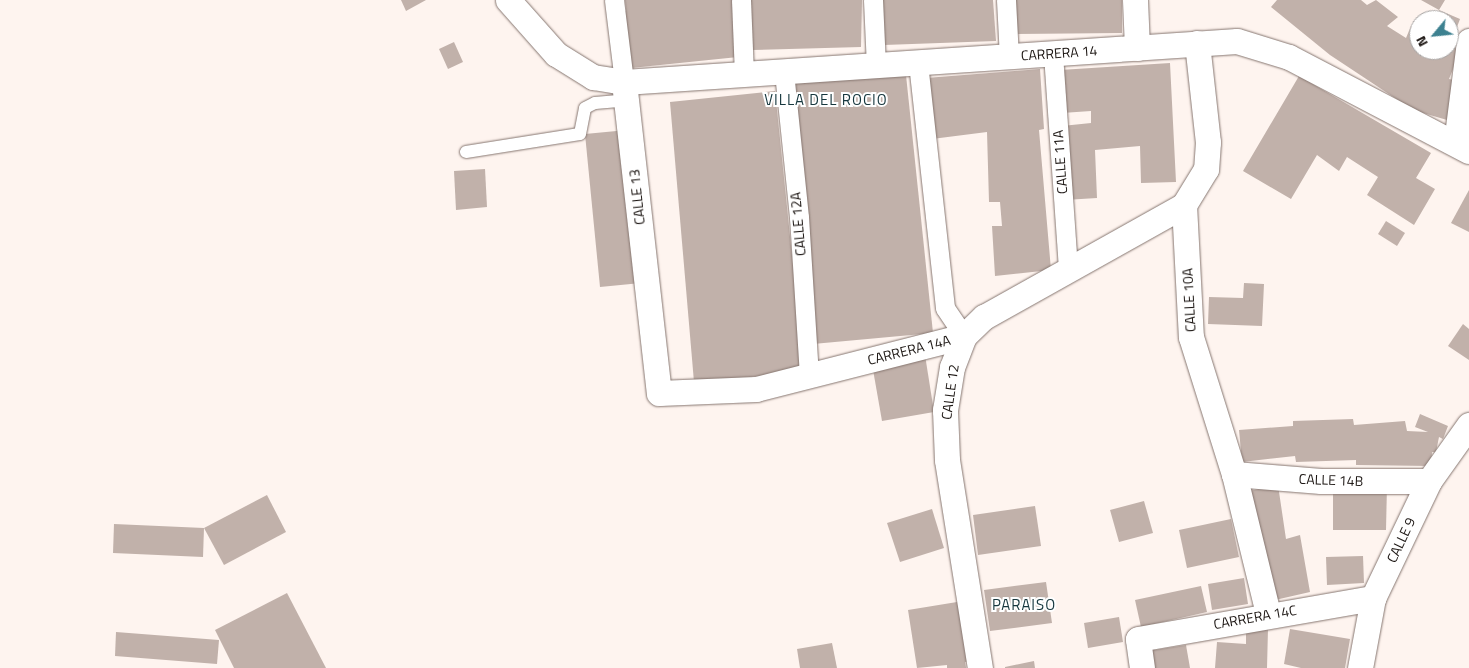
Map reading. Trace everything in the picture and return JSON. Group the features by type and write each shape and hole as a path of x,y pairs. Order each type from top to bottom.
{"street":[{"name":"CARRERA 14","path":"508,0 556,54 593,77 626,91 744,75 1237,41 1289,57 1462,147"},
{"name":"CALLE 13","path":"614,0 626,91 659,393"},
{"path":"741,0 744,75"},
{"path":"873,0 876,66"},
{"path":"1006,0 1009,57"},
{"path":"1135,0 1137,48"},
{"path":"1462,147 1469,41"},
{"path":"1184,204 1206,169 1208,142 1197,43"},
{"name":"CALLE 11A","path":"1053,54 1068,270"},
{"path":"918,63 945,308 964,336"},
{"name":"CALLE 12A","path":"784,72 799,218 809,375"},
{"name":"CARRERA 14A","path":"659,393 756,389 964,336 984,316 1184,204"},
{"name":"CALLE 10A","path":"1184,204 1191,337 1234,474 1268,614"},
{"name":"CALLE 12","path":"964,336 952,367 945,410 947,460 980,668"},
{"name":"CALLE 9","path":"1360,668 1373,598 1429,481 1469,424"},
{"name":"CALLE 14B","path":"1234,474 1322,481 1429,481"},
{"name":"CARRERA 14C","path":"1142,668 1138,639 1268,614 1373,598"}],"lane":[{"path":"466,152 580,134 585,108 626,91"}],"building":[{"path":"401,0 426,0 406,11"},
{"path":"625,0 733,0 738,57 631,68 627,32 621,32 620,11 626,11"},
{"path":"751,0 862,0 861,47 753,50"},
{"path":"883,0 993,0 996,41 884,45"},
{"path":"1014,0 1122,0 1122,33 1016,34"},
{"path":"1277,0 1361,0 1367,5 1376,0 1398,17 1387,26 1406,38 1409,31 1409,60 1457,60 1449,79 1459,81 1447,120 1413,110 1330,55 1271,7"},
{"path":"1421,0 1445,0 1439,10"},
{"path":"454,42 463,62 448,69 439,49"},
{"path":"1170,63 1176,182 1141,183 1140,146 1095,150 1097,198 1065,200 1062,126 1091,123 1091,111 1062,113 1060,70"},
{"path":"1040,69 1044,129 1039,130 1051,270 995,276 992,226 1002,226 1000,202 989,202 987,132 932,139 926,78"},
{"path":"906,75 933,333 813,344 791,84"},
{"path":"1299,76 1431,153 1416,178 1435,189 1414,225 1367,195 1378,177 1347,157 1339,171 1317,155 1291,199 1243,171"},
{"path":"775,91 804,372 694,382 670,102"},
{"path":"627,130 641,283 600,287 585,134"},
{"path":"485,169 487,207 456,210 454,171"},
{"path":"1469,190 1469,232 1451,223"},
{"path":"1386,221 1405,233 1397,246 1378,234"},
{"path":"1244,283 1264,284 1262,326 1208,324 1209,297 1243,298"},
{"path":"1463,324 1469,329 1469,360 1448,346"},
{"path":"925,355 934,412 882,421 872,364"},
{"path":"1420,414 1448,426 1443,439 1439,437 1436,452 1432,452 1431,466 1356,465 1356,460 1296,462 1295,456 1242,462 1239,430 1293,426 1293,421 1353,419 1354,425 1405,421 1407,431 1428,432 1415,427"},
{"path":"1278,485 1286,539 1300,535 1310,592 1275,600 1249,491"},
{"path":"1333,485 1387,485 1386,530 1333,530"},
{"path":"267,495 286,532 224,565 204,528"},
{"path":"1144,501 1153,533 1119,542 1110,510"},
{"path":"1035,506 1041,546 978,555 973,515"},
{"path":"932,509 944,548 900,562 887,523"},
{"path":"1231,519 1239,557 1187,568 1179,530"},
{"path":"114,524 204,528 203,557 113,553"},
{"path":"1363,556 1364,583 1327,585 1326,557"},
{"path":"1244,578 1248,604 1212,610 1208,584"},
{"path":"1046,582 1052,623 990,631 984,590"},
{"path":"1201,586 1207,612 1141,627 1135,600"},
{"path":"287,593 326,668 234,668 215,630"},
{"path":"957,602 973,661 965,662 966,668 947,668 947,665 917,668 908,610"},
{"path":"1119,617 1123,642 1088,648 1084,623"},
{"path":"1246,628 1268,629 1267,668 1215,668 1217,642 1246,644"},
{"path":"1290,629 1350,639 1345,668 1301,668 1284,664"},
{"path":"116,632 219,640 217,664 115,656"},
{"path":"832,643 837,668 800,668 797,649"},
{"path":"1186,645 1190,668 1150,668 1148,651"},
{"path":"1034,661 1035,668 1005,668 1005,667"}],"district":[{"name":"VILLA DEL ROCIO","path":"826,100"},
{"name":"PARAISO","path":"1024,605"}]}
